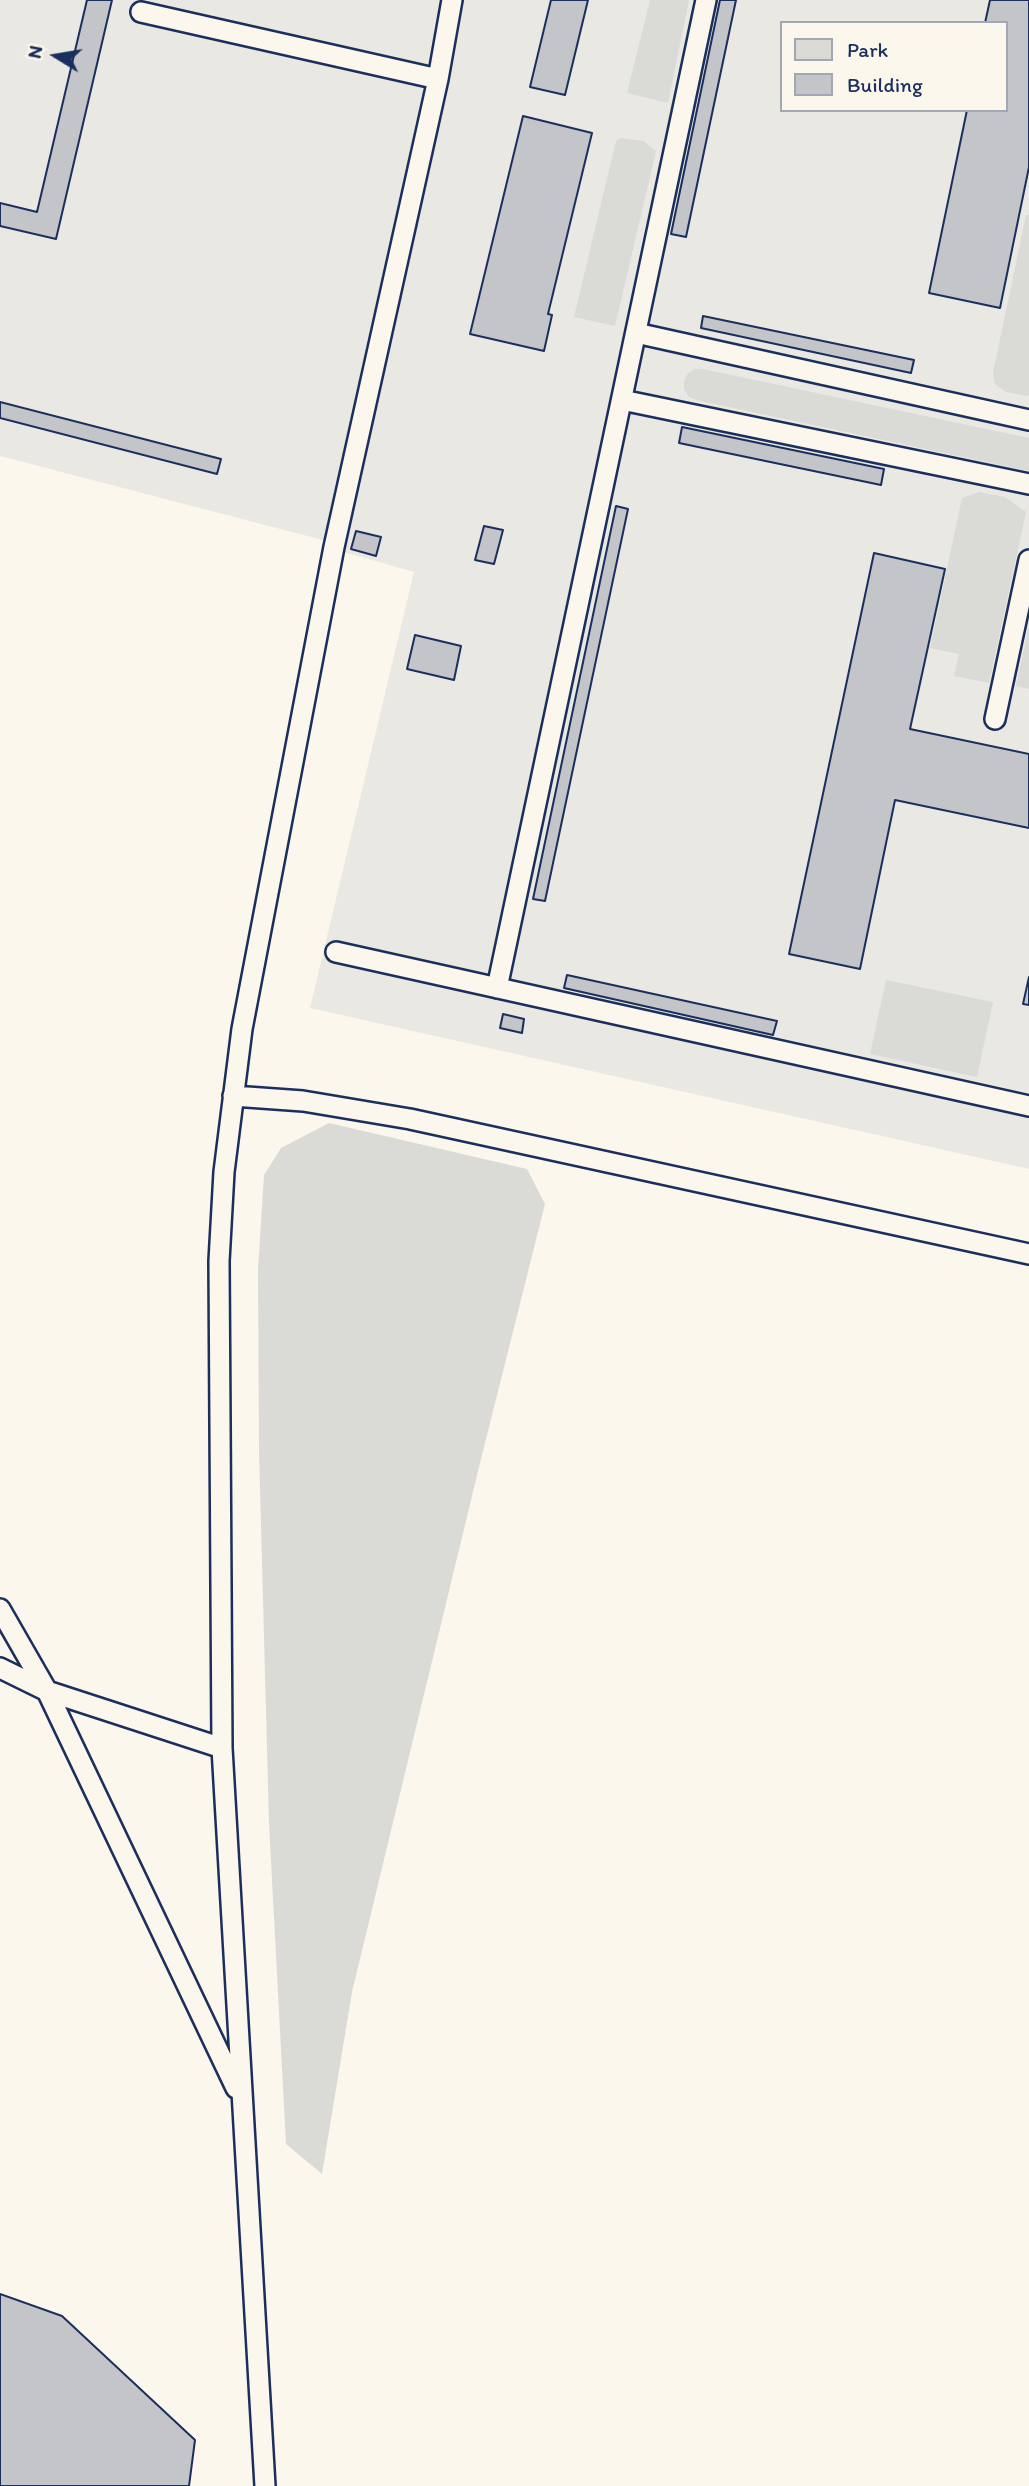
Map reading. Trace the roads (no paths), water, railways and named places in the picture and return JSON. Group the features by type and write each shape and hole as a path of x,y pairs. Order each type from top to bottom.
{"lane":[{"path":"265,2486 222,1748 219,1261 224,1172 242,1028 334,547 438,79 452,0"},
{"path":"497,988 706,0"},
{"path":"141,12 438,79"},
{"path":"636,333 1029,420"},
{"path":"622,400 1029,484"},
{"path":"995,719 1029,560"},
{"path":"336,952 1029,1106"},
{"path":"233,1096 303,1101 410,1119 1029,1254"},
{"path":"0,1609 47,1691 241,2098"},
{"path":"0,1668 47,1691 222,1748"}]}
